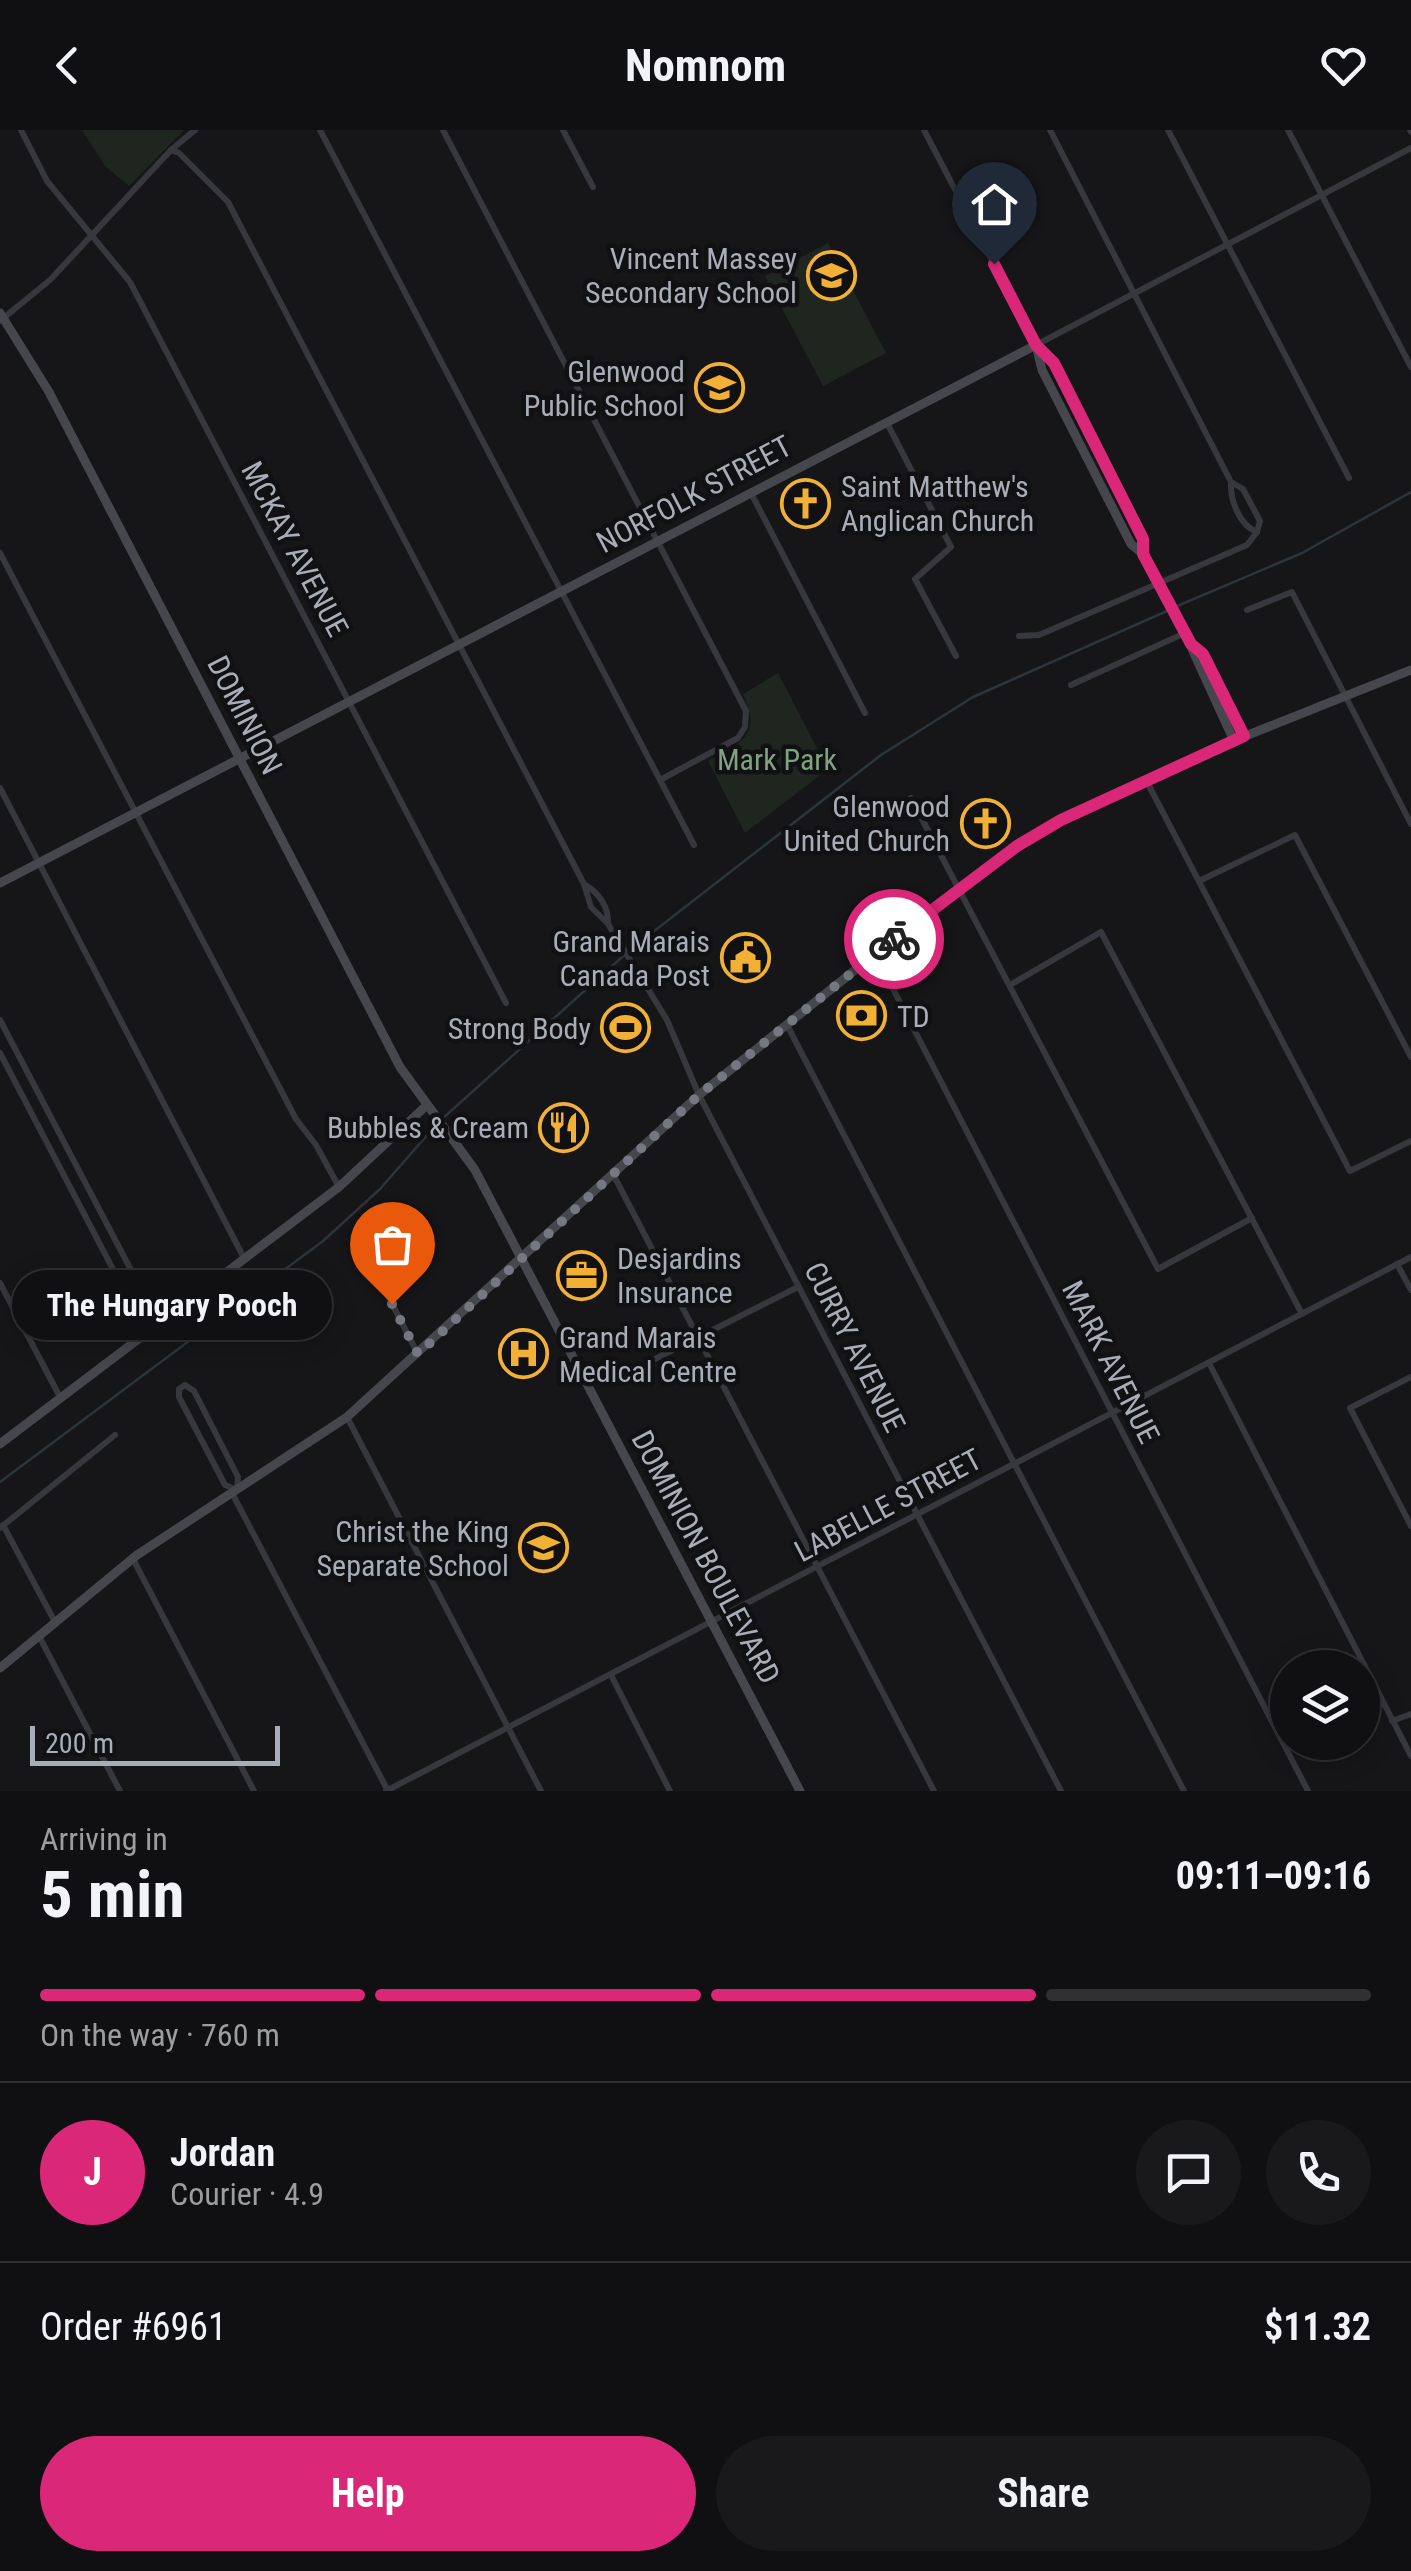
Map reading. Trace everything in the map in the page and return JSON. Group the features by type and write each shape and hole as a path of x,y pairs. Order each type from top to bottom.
{"street":[{"name":"MCKAY AVENUE","path":"21,130 47,180 130,282 506,1003"},
{"path":"1,318 50,280 194,130"},
{"path":"443,130 746,712 745,727 738,738 660,780"},
{"path":"563,130 593,187"},
{"path":"924,130 1036,345 1042,370 1131,544 1143,554 1191,644 1193,658 1234,740"},
{"path":"1050,130 1231,482 1230,496 1246,528 1257,532"},
{"path":"1168,130 1349,478"},
{"path":"1288,130 1411,367"},
{"path":"323,131 694,844"},
{"name":"NORFOLK STREET","path":"0,883 1411,148"},
{"name":"CURRY AVENUE","path":"171,150 179,153 228,202 584,884 590,907 608,924 679,1042 699,1095 1061,1791"},
{"name":"DOMINION","path":"1,318 49,392 400,1067 452,1135"},
{"path":"887,422 950,547 915,579 956,656"},
{"path":"1019,636 1039,635 1160,586 1247,545 1260,521 1243,489 1231,482"},
{"path":"751,492 865,713"},
{"path":"0,553 296,1118 339,1187"},
{"path":"1246,610 1292,592 1411,824"},
{"path":"1071,685 1183,629"},
{"path":"1191,644 1203,654 1244,736"},
{"path":"0,1668 133,1558 347,1416 699,1095 1017,846 1061,820 1234,740 1411,670"},
{"path":"1146,780 1350,1171 1411,1140"},
{"path":"0,788 245,1260"},
{"path":"911,798 1158,1269 1252,1218"},
{"path":"1199,881 1295,835 1411,1057"},
{"name":"CURRY AVENUE","path":"584,884 594,890 605,907 608,924"},
{"path":"1010,985 1101,932 1302,1314"},
{"name":"MARK AVENUE","path":"875,954 1308,1791"},
{"path":"0,1020 153,1312 154,1330"},
{"path":"787,1024 1184,1791"},
{"path":"0,1053 139,1319 154,1330"},
{"path":"0,1444 339,1187 428,1105"},
{"name":"DOMINION BOULEVARD","path":"452,1135 476,1170 800,1791"},
{"path":"612,1172 934,1791"},
{"path":"364,1250 418,1354"},
{"name":"LABELLE STREET","path":"387,1791 1411,1257"},
{"path":"1398,1264 1411,1290"},
{"path":"0,1283 60,1399"},
{"path":"649,1362 798,1287"},
{"path":"1209,1362 1411,1756"},
{"path":"1411,1377 1350,1408 1411,1526"},
{"path":"235,1492 238,1477 194,1391 185,1386 179,1389 225,1486 235,1492 387,1791"},
{"path":"347,1416 541,1791"},
{"path":"55,1622 2,1527 115,1434"},
{"path":"133,1558 254,1791"},
{"path":"39,1636 120,1791"},
{"path":"610,1675 670,1791"},
{"path":"1392,1721 1411,1714"}],"green space":[{"path":"82,130 184,130 129,186 105,166"},
{"path":"828,243 886,353 823,386 765,276"},
{"name":"Mark Park","path":"778,673 828,769 745,833 708,761 746,736 750,719 743,694"}],"waterway":[{"path":"1175,607 1302,553 1411,492"},
{"path":"442,1119 631,949 881,755 973,697 1167,611"},
{"path":"0,1482 323,1241 380,1189 436,1125"}],"way so far":[{"path":"392,1304 418,1354 699,1095 894,939"}],"place":[{"name":"Vincent Massey Secondary School","path":"832,275"},
{"name":"Glenwood Public School","path":"720,388"},
{"name":"Saint Matthew's Anglican Church","path":"806,503"},
{"name":"Glenwood United Church","path":"985,823"},
{"name":"Grand Marais Canada Post","path":"745,958"},
{"name":"TD","path":"862,1016"},
{"name":"Strong Body","path":"626,1028"},
{"name":"Bubbles & Cream","path":"564,1127"},
{"name":"Desjardins Insurance","path":"582,1275"},
{"name":"The Hungary Pooch","path":"392,1304"},
{"name":"Grand Marais Medical Centre","path":"524,1354"},
{"name":"Christ the King Separate School","path":"544,1548"}],"route":[{"path":"894,939 1017,846 1061,820 1244,736 1203,654 1191,644 1143,554 1143,539 1054,363 1036,345 994,264"}]}
